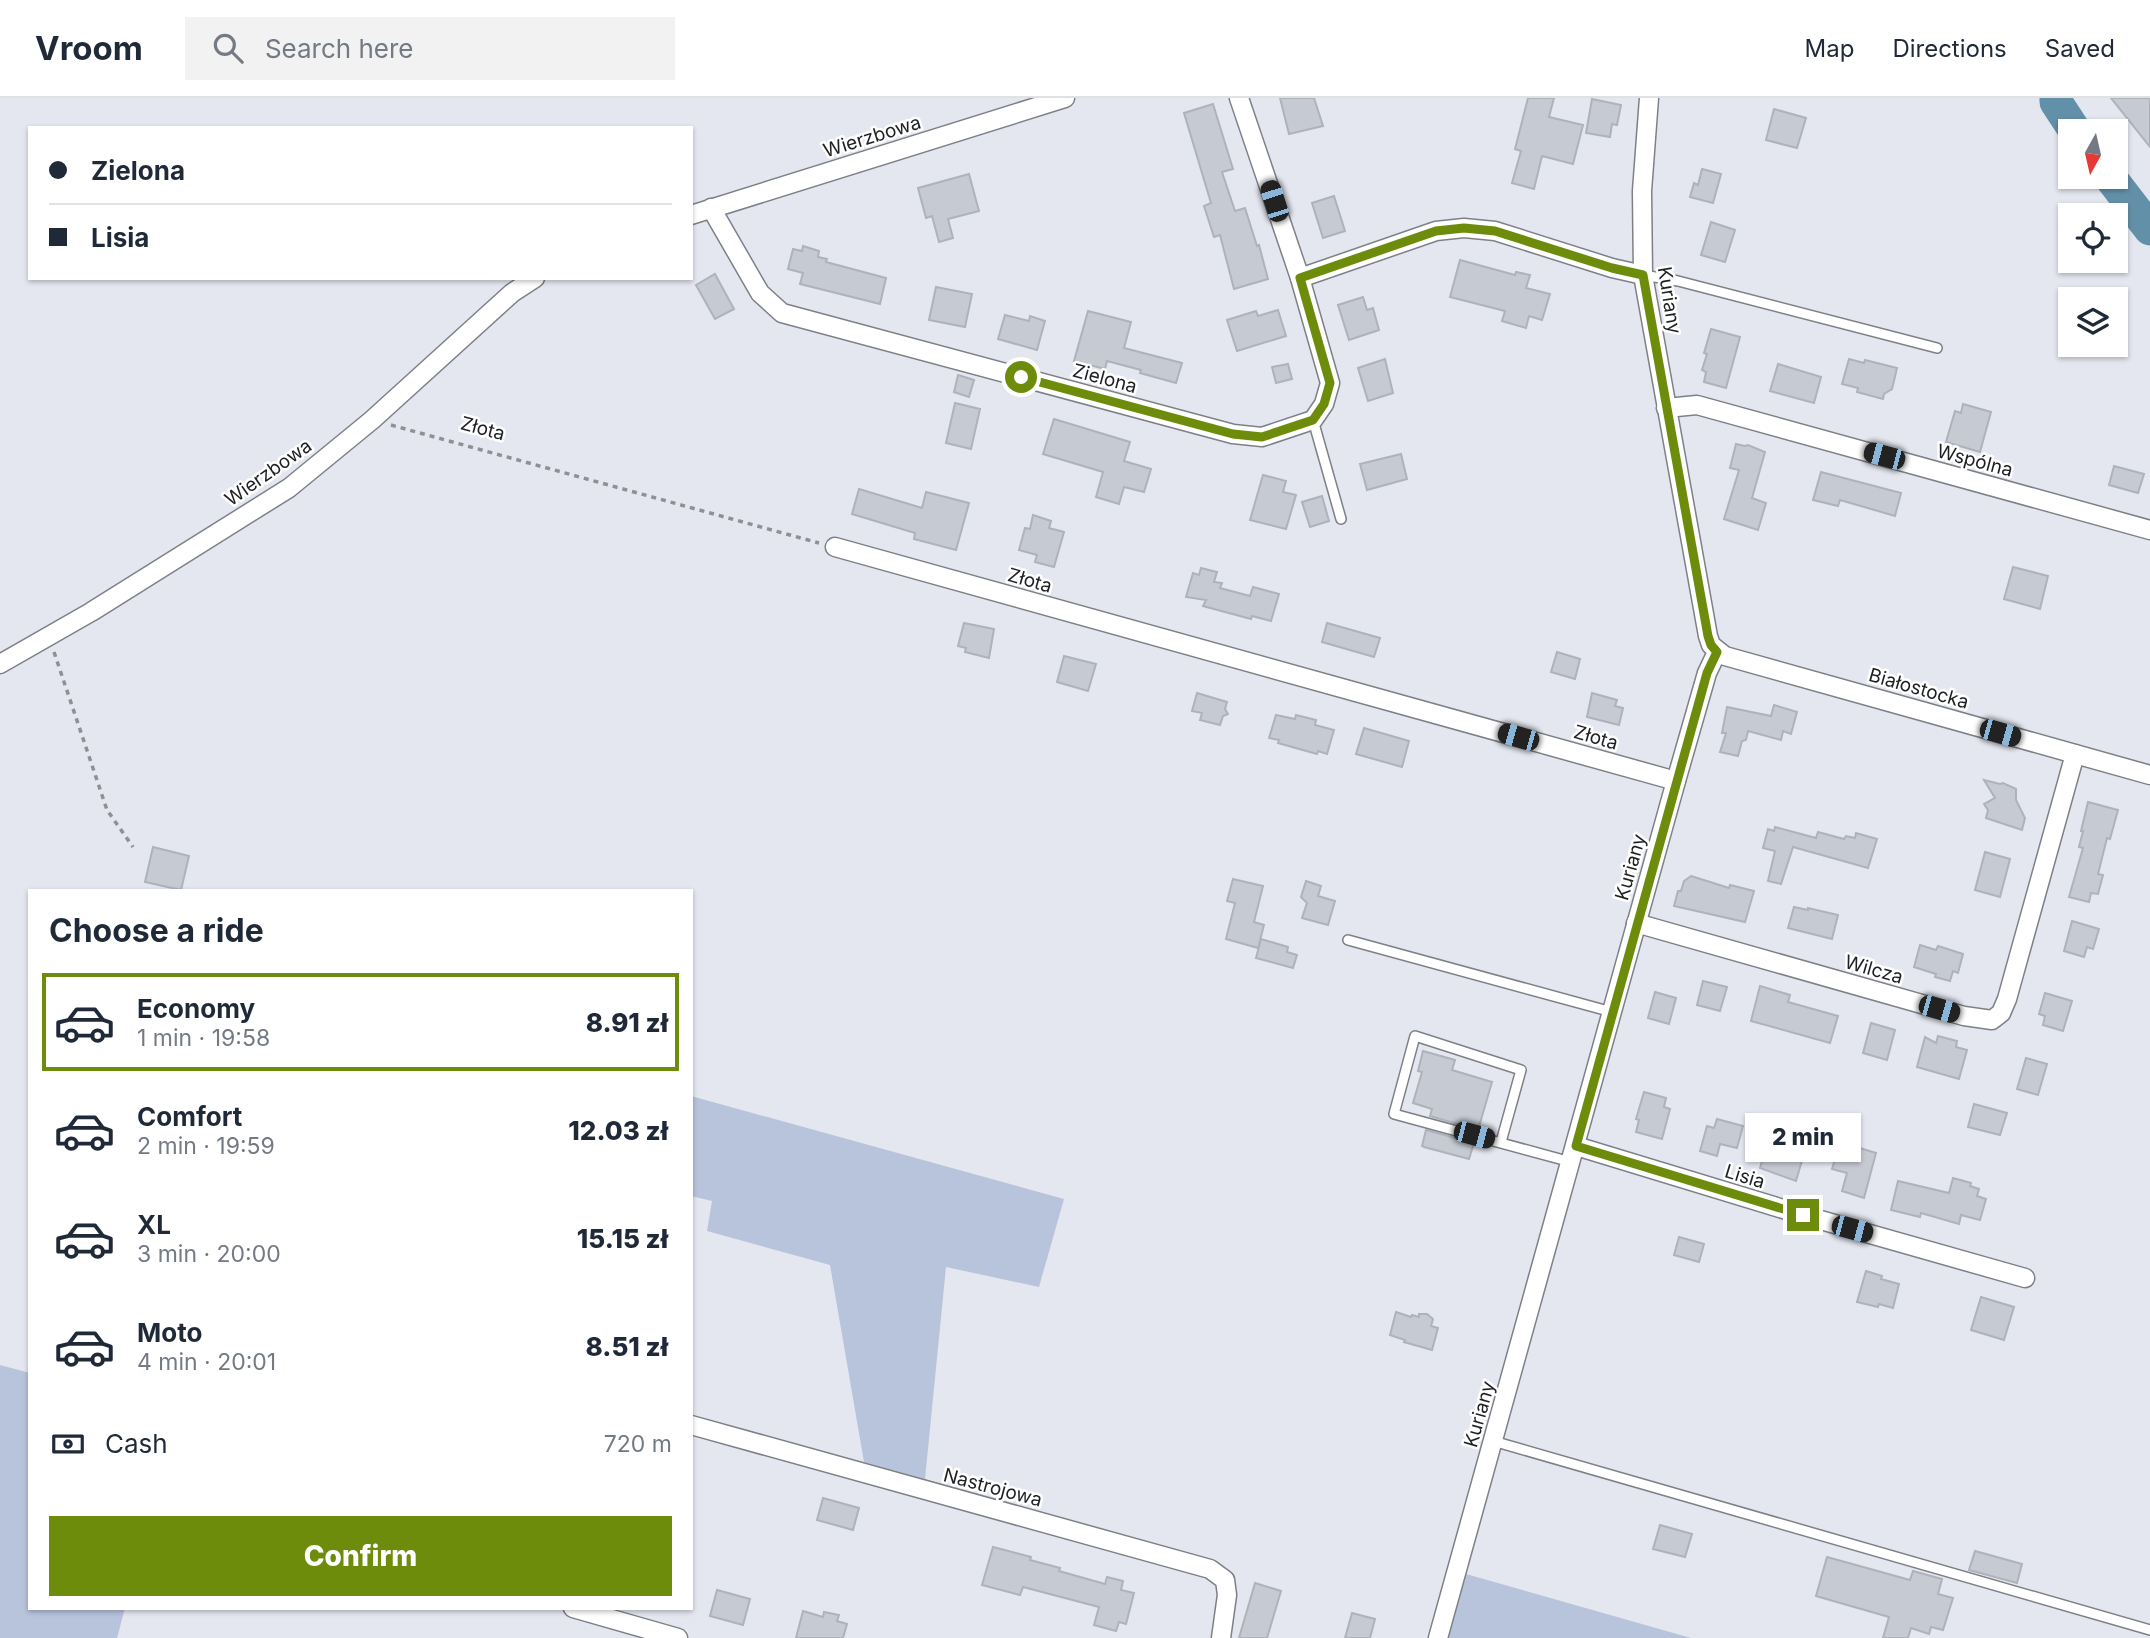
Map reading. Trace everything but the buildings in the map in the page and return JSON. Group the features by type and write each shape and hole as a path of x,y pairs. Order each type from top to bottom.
{"street":[{"name":"Wierzbowa","path":"693,214 1065,98"},
{"path":"1239,98 1300,278 1330,383 1324,404 1313,420"},
{"name":"Kuriany","path":"1438,1638 1676,781 1707,673 1717,652 1708,636 1643,275 1642,191 1649,98"},
{"name":"Zielona","path":"711,208 760,293 782,313 1233,434 1262,437 1313,420"},
{"path":"1300,278 1436,231 1464,228 1495,231 1612,268 1643,275"},
{"name":"Wierzbowa","path":"0,664 91,612 289,488 372,419 512,293 532,280"},
{"name":"Wspólna","path":"1666,408 1697,405 2150,530"},
{"name":"Złota","path":"835,547 1676,781"},
{"name":"Białostocka","path":"1717,652 2150,775"},
{"name":"Wilcza","path":"1636,923 1964,1016 1992,1020 2001,1013 2007,999 2075,754"},
{"name":"Lisia","path":"1573,1154 2025,1278"},
{"name":"Nastrojowa","path":"693,1426 1210,1569 1225,1580 1227,1595 1221,1638"},
{"path":"580,1610 678,1638"}],"lane":[{"path":"1643,275 1678,281 1937,348"},
{"path":"1313,420 1341,519"},
{"path":"1348,940 1612,1012"},
{"path":"1500,1142 1521,1070 1415,1036 1394,1114 1500,1142 1573,1154"},
{"path":"1493,1441 2150,1630"}],"path":[{"name":"Złota","path":"372,419 835,547"},
{"path":"48,636 107,810 133,847"}],"shaded area":[{"path":"693,1097 1064,1199 1039,1287 946,1267 925,1479 864,1462 830,1265 707,1231 712,1201 693,1196"},
{"path":"0,1365 28,1372 28,1610 124,1610 117,1638 0,1638"},
{"path":"1466,1574 1691,1638 1448,1638"}],"waterway":[{"path":"2056,98 2067,119"},
{"path":"2119,189 2150,229"}],"route":[{"path":"1021,377 1233,434 1262,437 1313,420 1324,404 1330,383 1300,278 1436,231 1464,228 1495,231 1612,268 1643,275 1708,636 1717,652 1707,673 1576,1146 1803,1215"}]}
